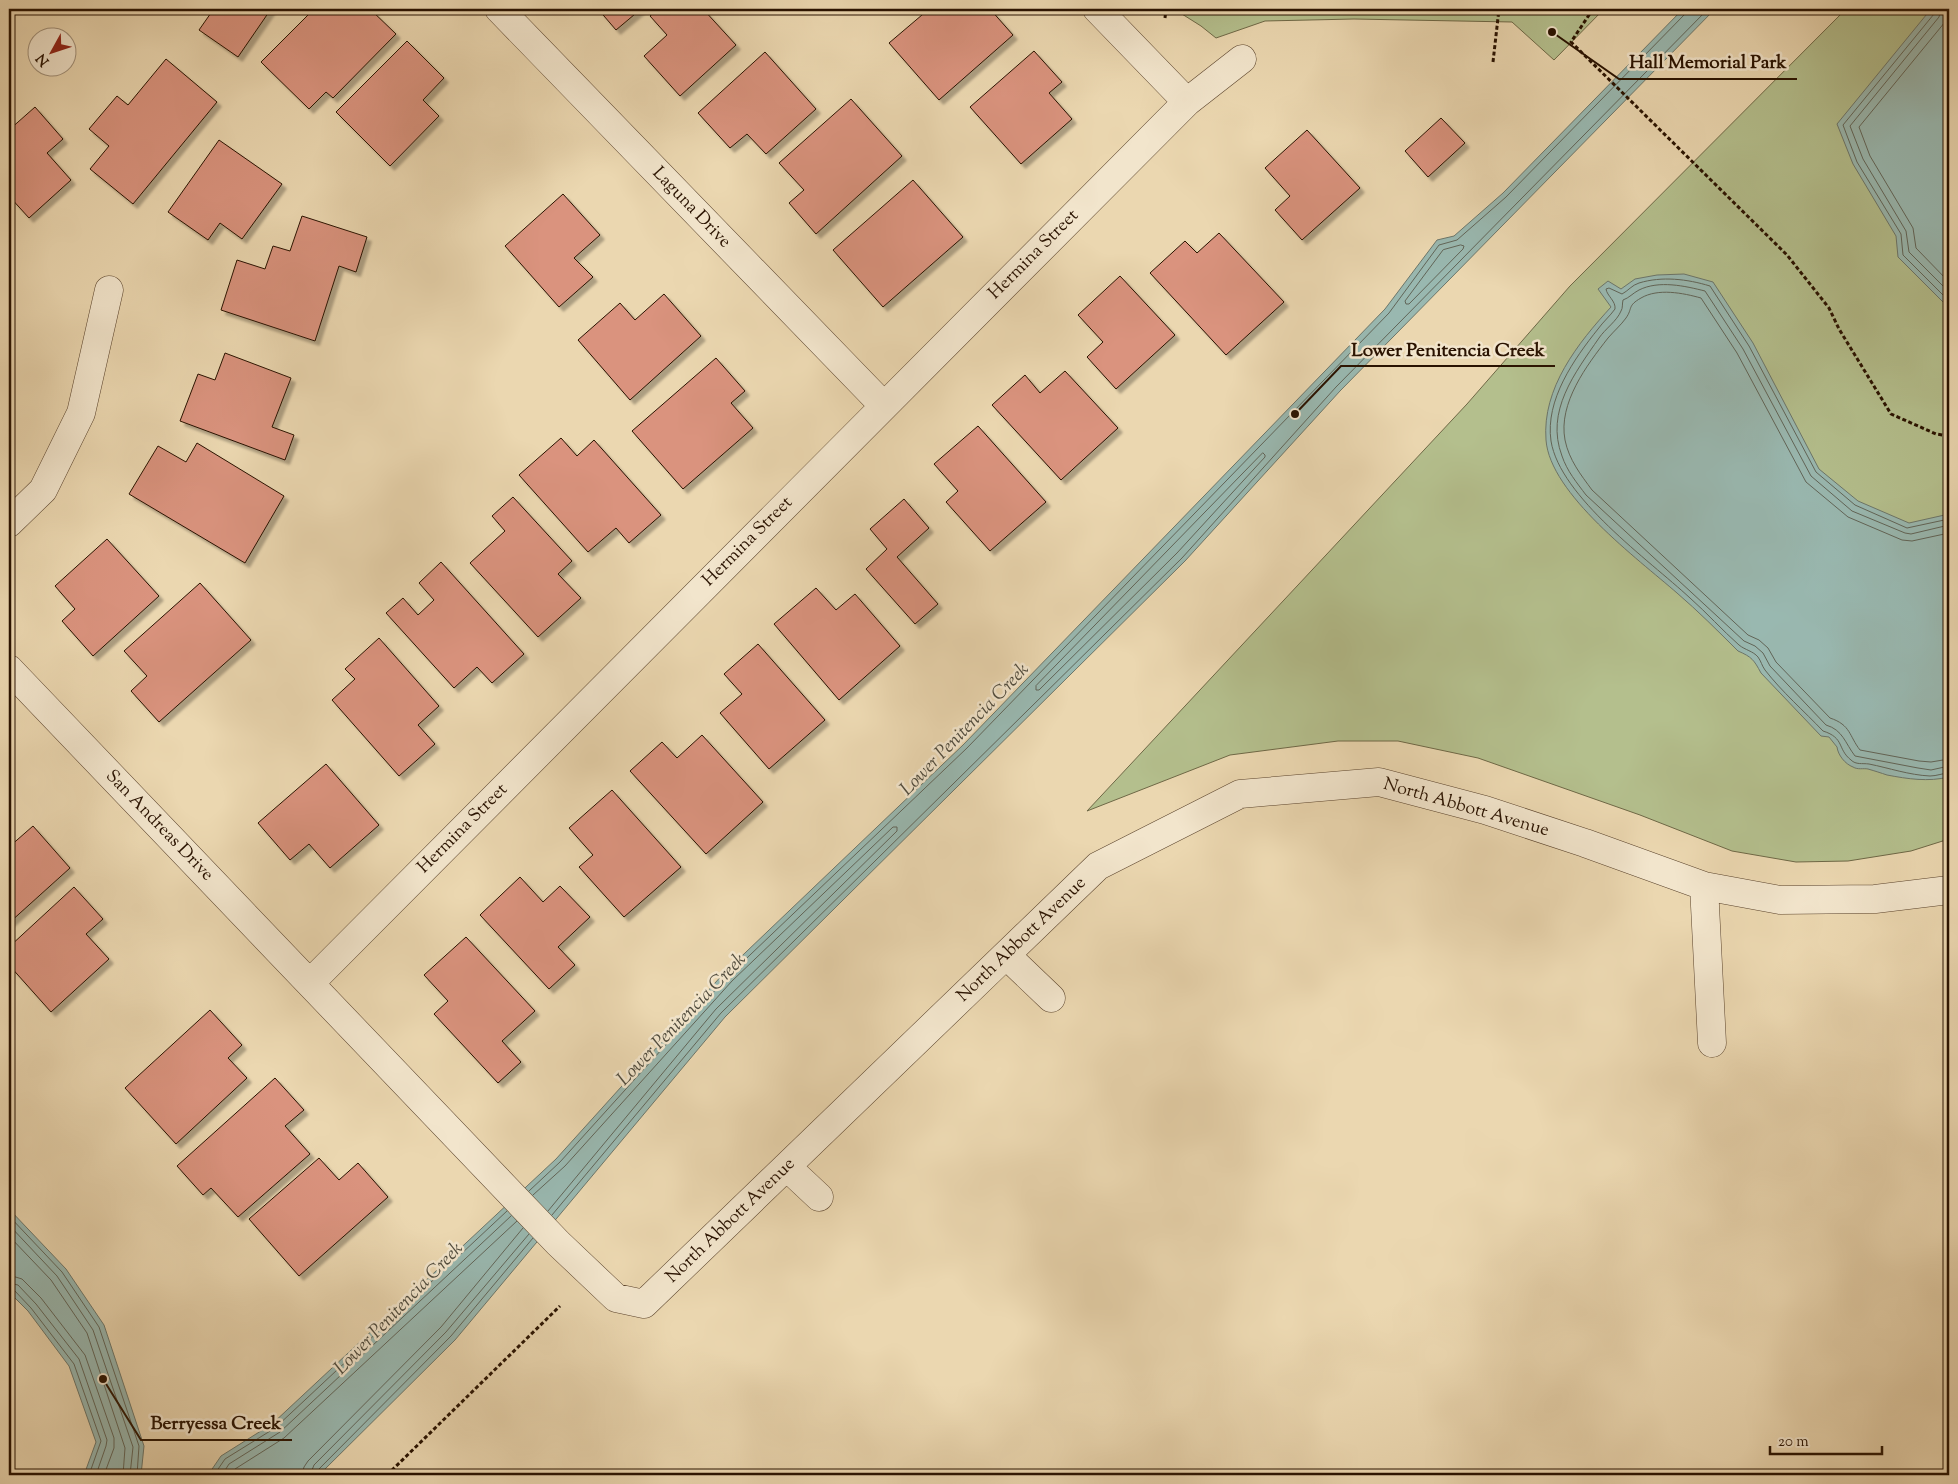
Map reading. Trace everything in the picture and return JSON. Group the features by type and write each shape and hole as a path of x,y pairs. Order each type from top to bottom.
{"street":[{"name":"Laguna Drive","path":"499,9 884,406"},
{"path":"1097,9 1187,102"},
{"name":"Hermina Street","path":"310,983 1187,102 1242,59"},
{"path":"9,523 43,490 81,412 109,290"},
{"name":"San Andreas Drive","path":"9,669 310,983"},
{"name":"North Abbott Avenue","path":"310,983 558,1243 616,1298 644,1304 1098,866 1240,794 1379,782 1485,810 1585,843 1704,886 1780,900 1875,899 1949,890"},
{"path":"1704,886 1712,1044"},
{"path":"1006,955 1051,998"},
{"path":"787,1167 819,1197"}],"path":[{"path":"1165,18 1166,9"},
{"path":"1493,62 1499,9"},
{"path":"1593,9 1571,42 1584,57 1674,142 1787,255 1829,308 1839,329 1891,414 1936,434 1949,436"},
{"path":"387,1475 560,1306"}],"green space":[{"path":"1174,9 1604,9 1554,60 1512,22 1354,19 1265,21 1216,38"},
{"path":"1846,9 1949,9 1949,839 1911,851 1848,861 1796,862 1732,851 1640,815 1478,758 1398,741 1338,741 1230,755 1087,811 1467,404 1570,286"}],"water":[{"path":"1683,9 1715,9 1340,391 1185,561 725,1017 455,1340 319,1475 208,1475 221,1456 272,1424 556,1159 724,973 963,745 1385,309 1437,240 1454,236 1503,193"},
{"path":"1931,9 1949,9 1949,308 1898,257 1896,236 1853,164 1837,124"},
{"path":"1684,274 1713,282 1753,343 1819,469 1858,501 1909,523 1949,514 1949,777 1926,780 1903,778 1847,764 1829,737 1821,736 1761,673 1752,659 1738,651 1693,607 1598,524 1563,482 1551,461 1546,440 1546,421 1556,385 1575,351 1611,307 1598,289 1608,281 1621,289 1635,279 1657,275"},
{"path":"9,1209 66,1269 104,1325 144,1446 141,1475 84,1475 96,1442 69,1366 28,1311 9,1292"}],"building":[{"path":"211,9 271,9 238,57 199,30 213,10"},
{"path":"314,9 341,9 346,14 351,9 370,9 396,34 333,98 326,92 309,109 261,62"},
{"path":"598,9 641,9 616,30"},
{"path":"658,9 703,9 736,45 680,96 644,56 667,35 650,16"},
{"path":"929,9 947,9 951,13 956,9 990,9 1013,35 939,100 889,43"},
{"path":"407,41 444,78 423,100 439,116 390,166 336,112"},
{"path":"1034,51 1062,82 1049,93 1072,119 1021,164 970,107"},
{"path":"765,52 816,109 766,154 747,134 730,148 698,113"},
{"path":"166,59 217,102 133,204 90,169 109,146 89,129 117,96 128,105"},
{"path":"851,99 902,156 816,234 789,203 804,190 779,163"},
{"path":"35,107 63,139 47,153 71,180 29,218 9,196 9,130"},
{"path":"1441,118 1465,143 1428,177 1405,151"},
{"path":"1307,130 1360,188 1302,240 1275,210 1290,196 1265,168"},
{"path":"219,140 282,184 242,239 220,223 208,240 168,212"},
{"path":"913,180 963,237 883,307 833,250"},
{"path":"563,194 600,235 574,258 593,277 559,307 505,246"},
{"path":"302,216 367,237 356,272 339,266 315,341 221,310 237,260 265,269 273,246 290,251"},
{"path":"1219,233 1284,302 1226,355 1150,273 1185,241 1197,253"},
{"path":"1120,276 1175,335 1116,389 1087,357 1103,342 1078,315"},
{"path":"664,294 701,336 630,400 578,340 620,303 635,320"},
{"path":"225,353 291,378 272,427 294,435 285,460 180,421 198,374 215,380"},
{"path":"716,358 745,391 731,403 753,428 683,489 632,431"},
{"path":"1065,371 1118,428 1061,480 992,405 1025,375 1040,393"},
{"path":"978,426 1046,502 990,551 946,502 958,491 934,464"},
{"path":"561,438 577,456 594,440 661,515 629,543 616,528 588,552 519,475"},
{"path":"197,443 284,496 245,563 129,494 158,446 186,462"},
{"path":"513,497 572,561 558,574 581,598 538,637 470,563 505,531 492,516"},
{"path":"904,499 929,528 897,557 938,604 915,624 866,569 887,549 870,529"},
{"path":"107,539 159,596 93,656 62,621 75,609 55,586"},
{"path":"441,562 524,654 492,683 477,667 454,688 386,613 403,598 418,615 434,600 419,583"},
{"path":"200,583 251,640 159,722 131,691 147,676 124,651"},
{"path":"816,588 836,610 855,594 900,646 839,700 774,624"},
{"path":"379,638 439,706 418,725 435,744 399,776 332,700 355,679 345,669"},
{"path":"758,644 825,720 769,769 720,713 742,694 724,674"},
{"path":"702,735 763,802 706,854 630,771 662,742 677,758"},
{"path":"326,764 379,825 330,868 309,844 290,860 258,823"},
{"path":"612,790 681,867 624,917 579,867 593,855 569,828"},
{"path":"33,826 70,868 9,923 9,847"},
{"path":"520,877 543,902 560,886 590,917 558,947 575,965 549,989 480,915"},
{"path":"74,887 103,919 86,934 109,959 51,1012 9,965 9,947"},
{"path":"466,937 535,1011 502,1041 521,1062 498,1083 434,1014 448,1001 424,975"},
{"path":"210,1010 242,1045 228,1058 247,1078 176,1144 125,1088"},
{"path":"275,1078 304,1110 285,1126 310,1154 238,1217 211,1188 203,1195 177,1166"},
{"path":"319,1158 339,1180 358,1163 388,1197 299,1276 249,1219"}],"place":[{"name":"Hall Memorial Park","path":"1552,32"},
{"name":"Lower Penitencia Creek","path":"1295,414"},
{"name":"Berryessa Creek","path":"103,1379"}]}
